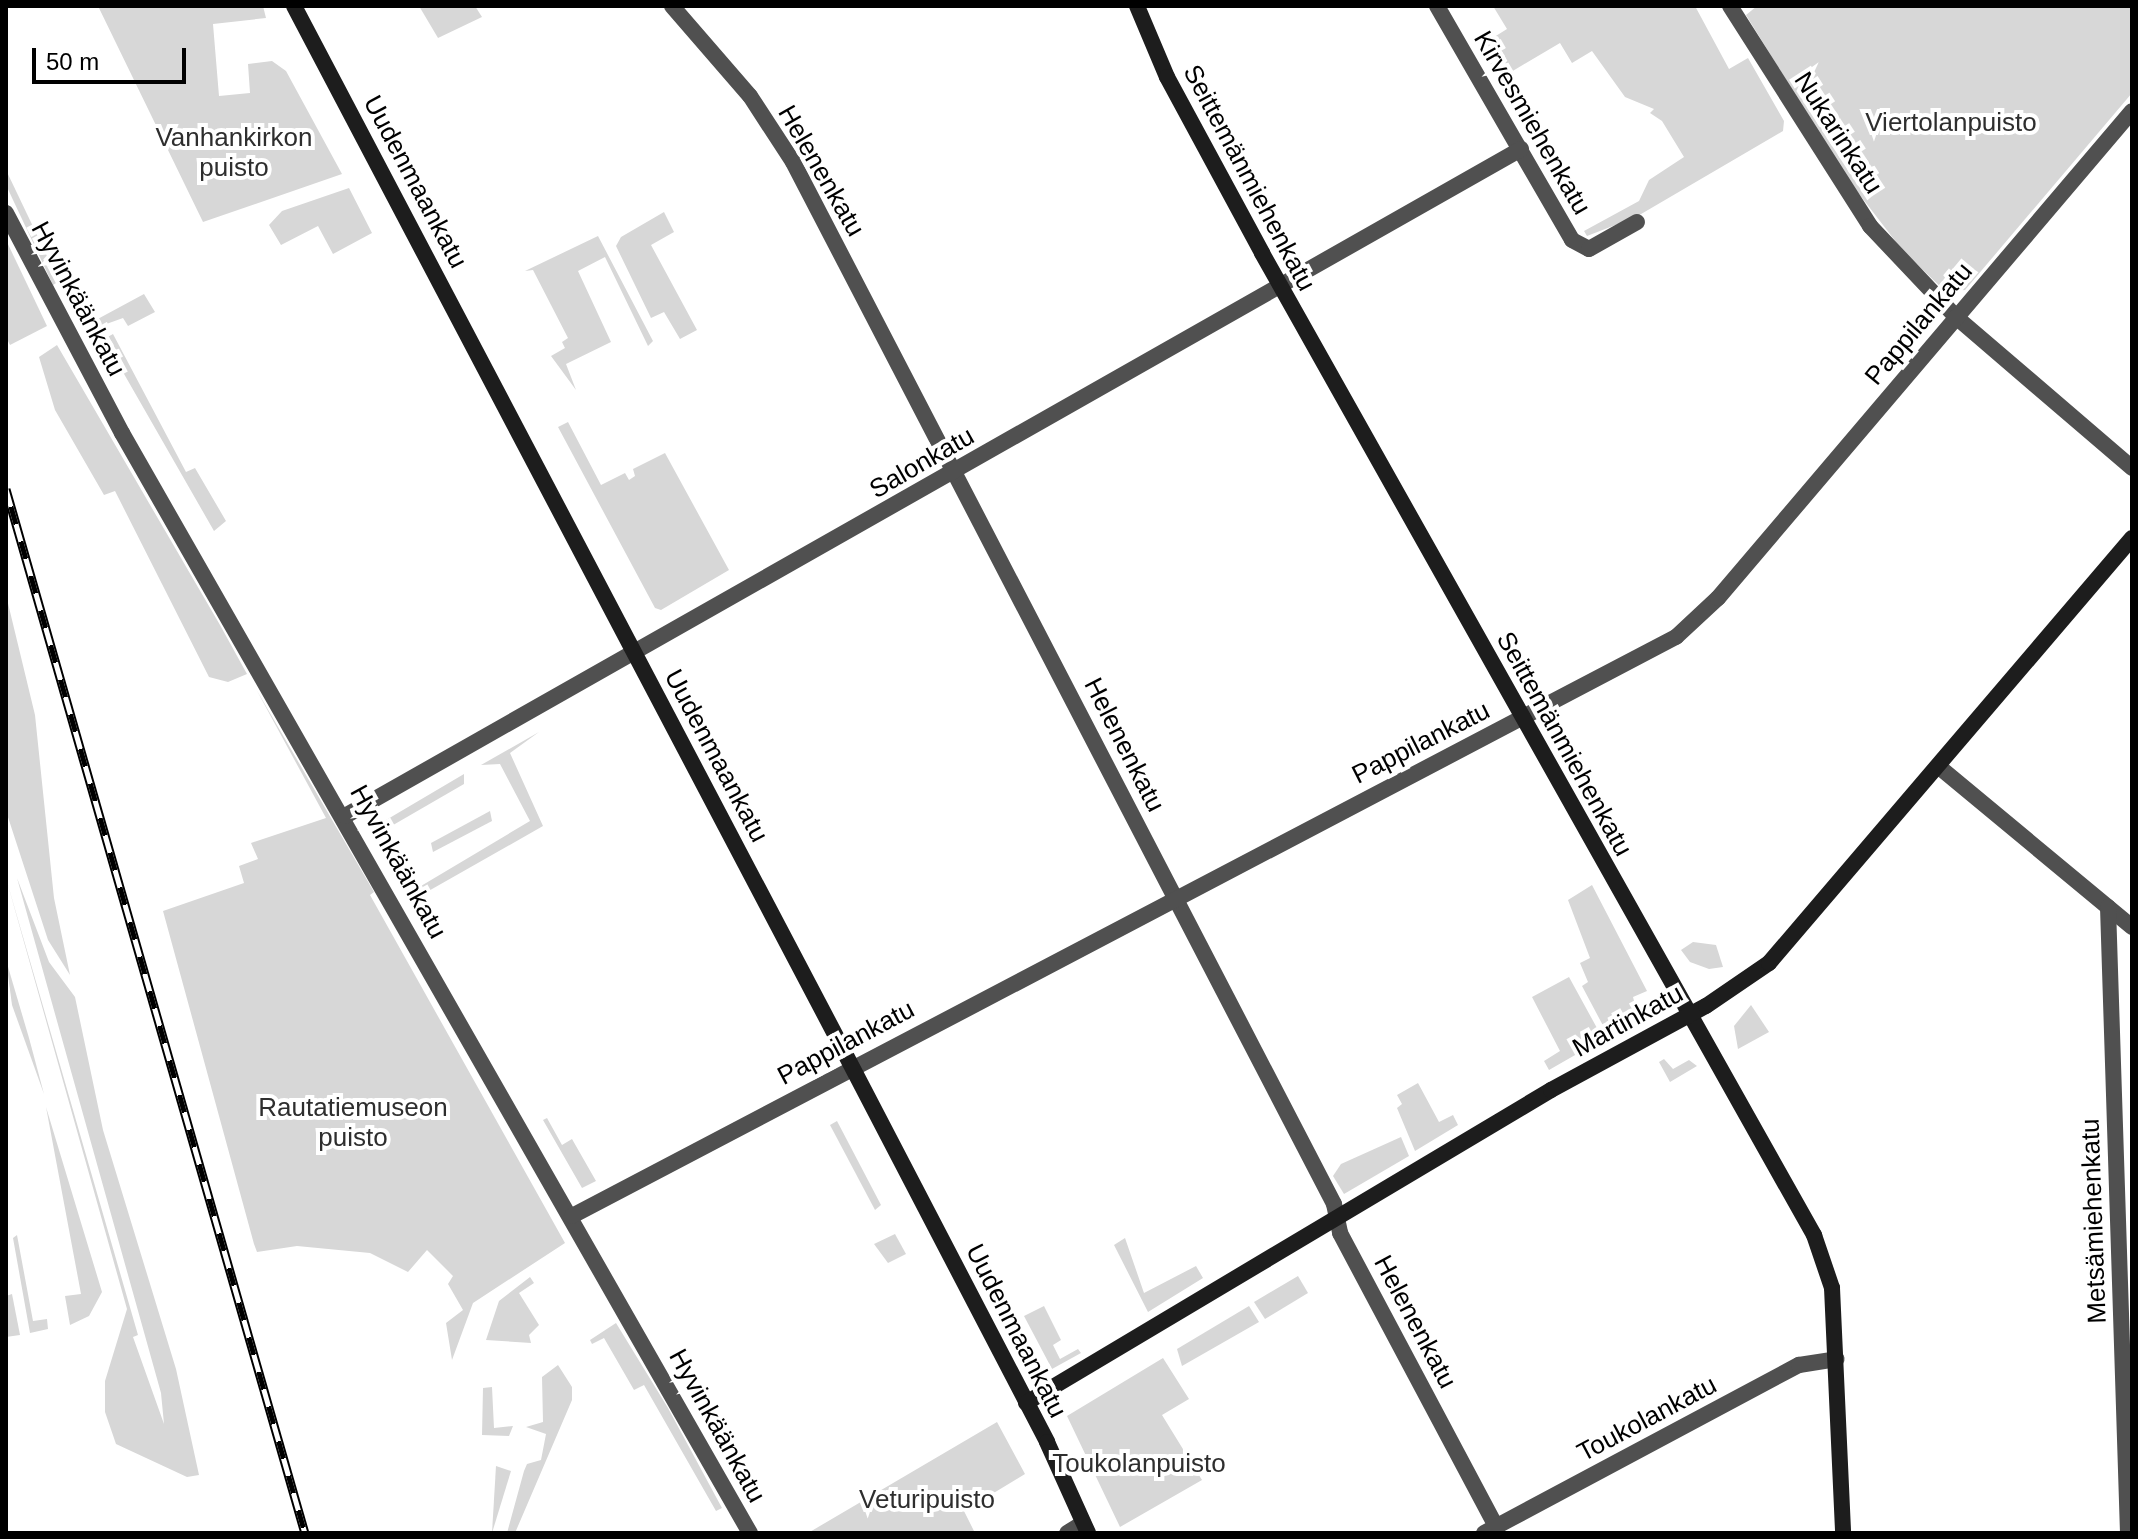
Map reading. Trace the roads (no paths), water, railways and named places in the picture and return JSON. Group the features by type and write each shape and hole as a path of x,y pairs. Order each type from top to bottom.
{"street":[{"name":"Uudenmaankatu","path":"294,6 852,1068 1026,1403 1086,1528"},
{"name":"Helenenkatu","path":"672,6 750,96 793,162 1175,897 1490,1530"},
{"name":"Seittemänmiehenkatu","path":"1137,6 1167,77 1280,285 1825,1261 1832,1288 1837,1359 1843,1533"},
{"name":"Kirvesmiehenkatu","path":"1437,6 1580,248 1589,249 1637,222"},
{"name":"Nukarinkatu","path":"1730,6 1853,203 1956,317 2132,468"},
{"name":"Pappilankatu","path":"572,1216 1521,718 1696,621 2132,111"},
{"name":"Salonkatu","path":"345,816 636,655 1521,149"},
{"name":"Hyvinkäänkatu","path":"6,213 106,405 345,816 750,1533"},
{"name":"Martinkatu","path":"1026,1403 1741,984 1788,945 2132,538"},
{"path":"1938,766 2132,927"},
{"name":"Metsämiehenkatu","path":"2108,907 2128,1533"},
{"name":"Toukolankatu","path":"1490,1530 1799,1365 1837,1359"},
{"path":"1067,1533 1086,1528"}],"railway":[{"path":"6,489 305,1533"}],"park label":[{"name":"Viertolanpuisto","path":"1951,123"},
{"name":"Vanhankirkon puisto","path":"234,153"},
{"name":"Rautatiemuseon puisto","path":"353,1123"},
{"name":"Toukolanpuisto","path":"1139,1464"},
{"name":"Veturipuisto","path":"927,1500"}]}
